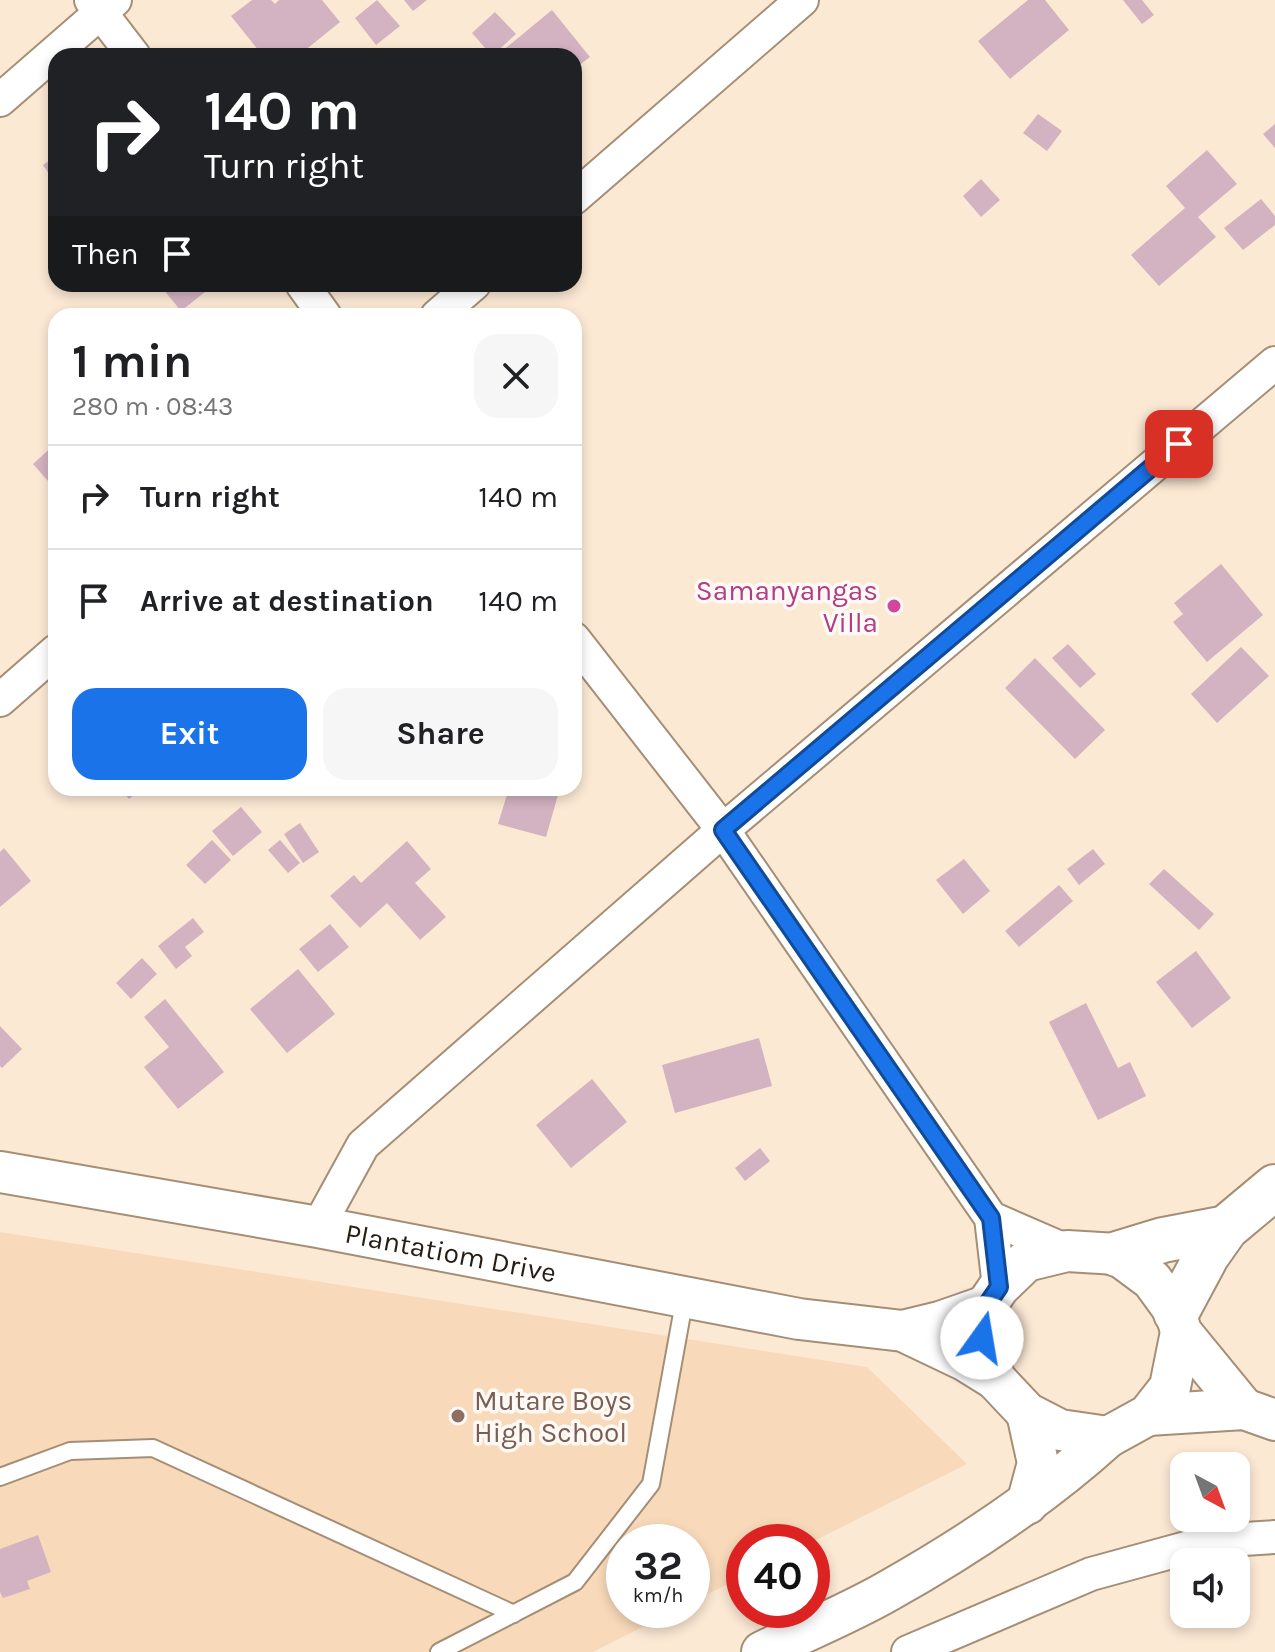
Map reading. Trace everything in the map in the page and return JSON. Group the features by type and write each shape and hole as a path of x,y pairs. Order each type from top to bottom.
{"main road":[{"path":"1179,1322 1207,1255 1226,1228 1275,1187"},
{"path":"1117,1254 1163,1240 1226,1228"}],"street":[{"path":"582,191 802,0"},
{"path":"55,48 102,4 129,48"},
{"path":"0,100 48,55"},
{"path":"446,308 465,292"},
{"path":"318,1227 363,1145 723,830 1275,363"},
{"path":"582,649 723,830 991,1218 1067,1251"},
{"path":"0,700 48,658"},
{"name":"Plantatiom Drive","path":"0,1172 318,1227 799,1319 903,1331"},
{"path":"991,1218 992,1297 982,1338 995,1379"},
{"path":"903,1331 940,1322 992,1297 1026,1261 1067,1251 1117,1254 1152,1280 1179,1322 1259,1415"},
{"path":"762,1652 887,1592 1027,1504 1108,1437 1148,1415 1170,1387 1179,1322"},
{"path":"903,1331 966,1361 995,1379 1027,1413 1060,1430 1108,1437"},
{"path":"1027,1413 1038,1463 1027,1504"},
{"path":"1148,1415 1259,1415"},
{"path":"908,1652 1091,1574 1212,1541 1275,1537"}],"lane":[{"path":"439,1652 575,1582 651,1484 685,1297"},
{"path":"0,1477 70,1451 153,1448 514,1614"}],"shaded area":[{"name":"Mutare Boys High School","path":"0,1232 867,1367 967,1464 830,1533 830,1524 726,1524 726,1585 710,1593 710,1524 606,1524 606,1628 640,1628 593,1652 0,1652"}],"building":[{"path":"252,0 271,0 275,4 279,0 322,0 340,22 308,48 257,48 231,16"},
{"path":"377,0 400,26 376,45 355,18"},
{"path":"404,0 427,0 413,11"},
{"path":"1028,0 1045,0 1069,30 1010,79 978,41"},
{"path":"1123,0 1142,0 1154,15 1142,24"},
{"path":"552,10 590,57 582,63 582,48 506,48"},
{"path":"495,12 516,34 501,48 485,48 472,33"},
{"path":"1038,114 1062,131 1047,151 1023,133"},
{"path":"1275,124 1275,148 1263,134"},
{"path":"1207,150 1237,184 1198,217 1216,237 1159,286 1131,255 1185,208 1166,186"},
{"path":"981,179 1000,200 981,217 963,196"},
{"path":"1261,199 1275,216 1275,225 1243,250 1224,228"},
{"path":"166,292 205,292 185,308 179,308"},
{"path":"48,450 48,481 33,464"},
{"path":"1221,564 1263,615 1207,662 1173,622 1183,614 1174,603"},
{"path":"1068,644 1096,674 1080,688 1052,658"},
{"path":"1241,647 1269,676 1217,723 1191,694"},
{"path":"1035,658 1105,730 1075,759 1005,688"},
{"path":"507,796 558,796 546,837 498,824"},
{"path":"241,807 262,832 233,856 212,831"},
{"path":"300,823 319,852 303,863 284,834"},
{"path":"212,840 231,860 205,884 186,865"},
{"path":"280,840 300,863 288,873 268,850"},
{"path":"407,841 431,869 415,883 446,917 420,940 387,903 360,928 330,896 354,875 361,883"},
{"path":"4,848 31,881 0,907 0,852"},
{"path":"1093,849 1105,864 1079,885 1067,869"},
{"path":"964,859 990,891 963,914 936,880"},
{"path":"1164,869 1214,914 1199,930 1149,884"},
{"path":"1059,885 1073,901 1019,947 1005,931"},
{"path":"193,918 204,932 185,947 192,956 176,969 158,946"},
{"path":"330,924 349,947 318,972 299,949"},
{"path":"1196,951 1231,998 1192,1028 1156,982"},
{"path":"142,958 157,974 131,999 116,983"},
{"path":"298,969 335,1014 287,1053 250,1009"},
{"path":"165,999 224,1072 178,1109 144,1067 169,1047 144,1017"},
{"path":"1086,1003 1118,1068 1130,1062 1146,1096 1098,1120 1049,1022"},
{"path":"0,1026 22,1049 2,1068 0,1066"},
{"path":"759,1038 772,1086 675,1113 662,1065"},
{"path":"592,1079 627,1122 571,1168 536,1125"},
{"path":"760,1148 770,1161 745,1181 735,1168"},
{"path":"38,1535 51,1572 27,1581 30,1589 3,1598 0,1592 0,1549"}],"place":[{"name":"Samanyangas Villa","path":"894,606"},
{"name":"Mutare Boys High School","path":"458,1416"}],"route":[{"path":"982,1338 986,1306 999,1287 991,1218 723,830 1179,444"}]}
